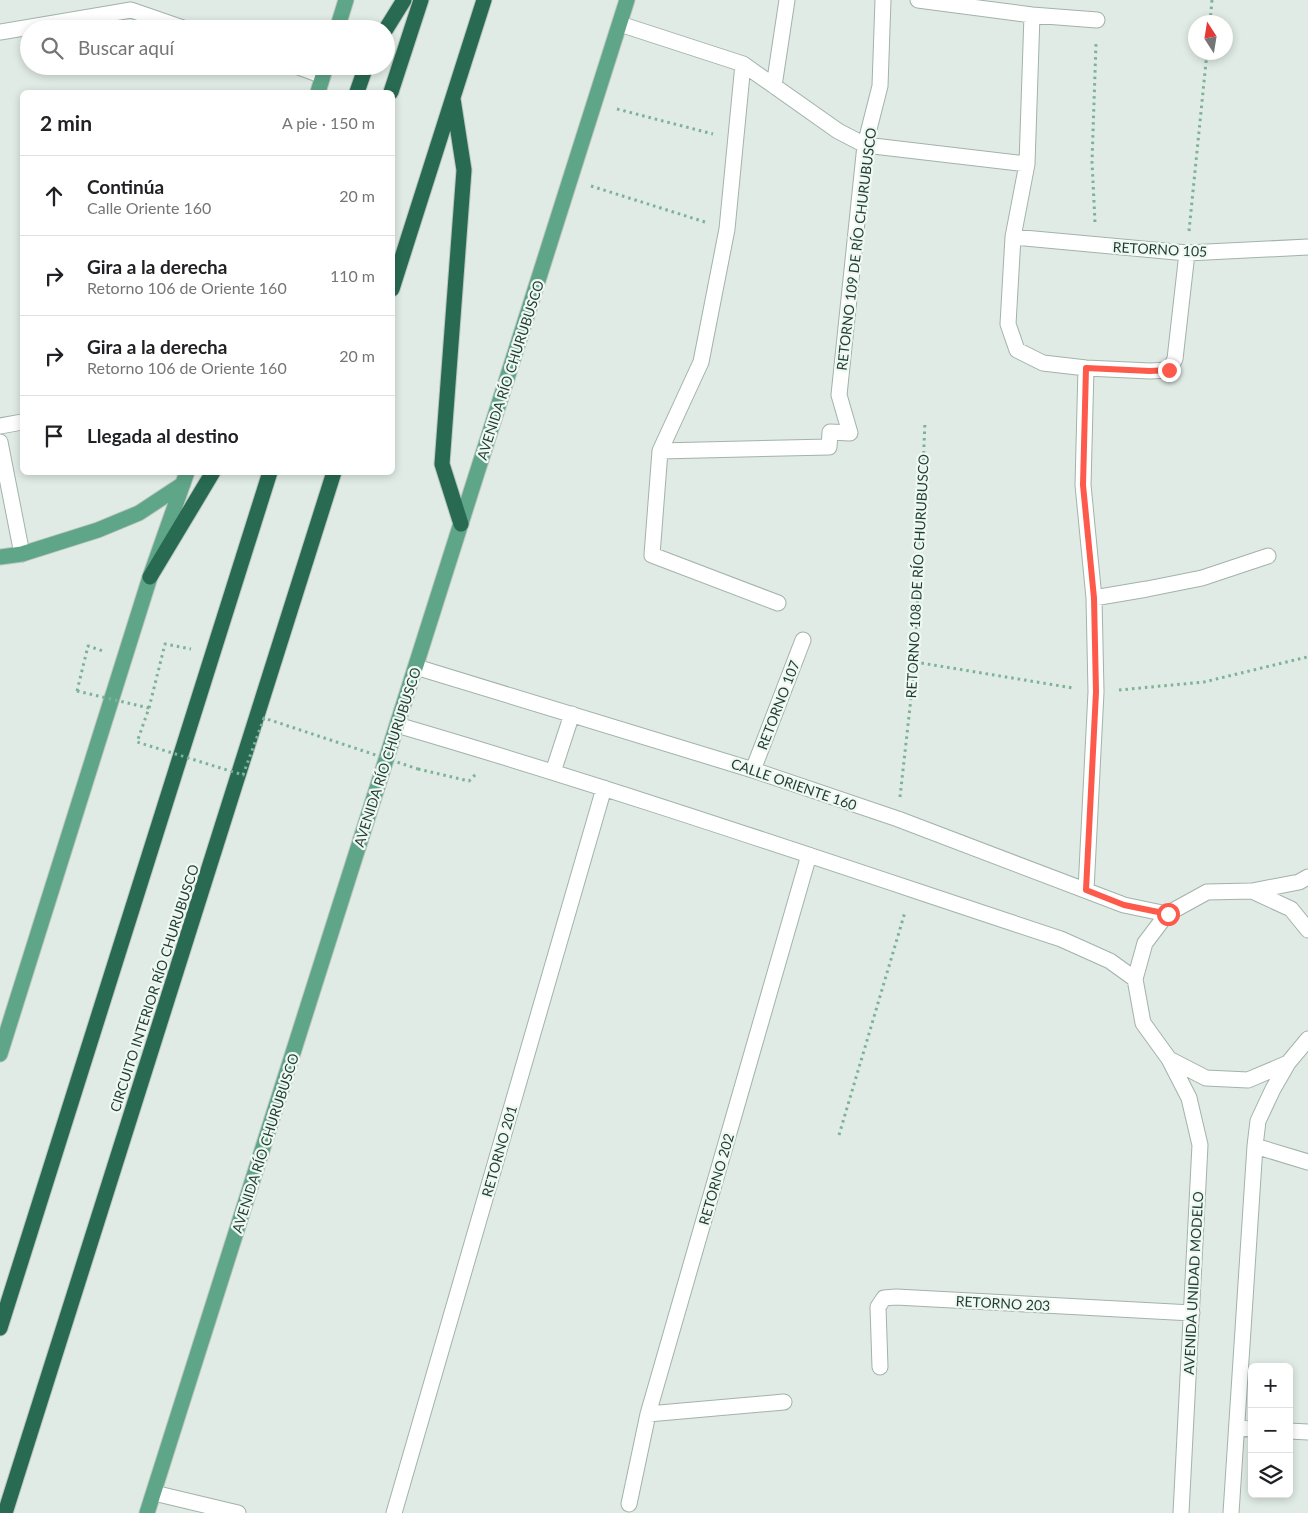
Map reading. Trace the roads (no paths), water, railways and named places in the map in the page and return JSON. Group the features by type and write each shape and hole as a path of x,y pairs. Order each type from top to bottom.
{"highway":[{"path":"392,20 404,0"},
{"path":"392,90 421,0"},
{"path":"395,280 484,0"},
{"path":"358,90 363,75"},
{"path":"453,99 464,170 442,464 461,524"},
{"path":"150,577 211,475"},
{"path":"0,1328 269,475"},
{"name":"CIRCUITO INTERIOR RÍO CHURUBUSCO","path":"5,1513 333,475"}],"main road":[{"path":"340,20 346,0"},
{"name":"AVENIDA RÍO CHURUBUSCO","path":"147,1513 627,0"},
{"path":"319,90 323,75"},
{"path":"0,557 22,554 98,530 139,513 185,478"},
{"path":"0,1054 150,577 185,478"}],"street":[{"path":"774,86 787,0"},
{"name":"RETORNO 109 DE RÍO CHURUBUSCO","path":"660,451 829,447 830,432 850,433 838,395 865,145 880,86 883,0"},
{"path":"918,0 1038,15 1097,20"},
{"path":"71,20 131,10 160,20"},
{"path":"1038,15 1027,164 1013,238 1008,324 1017,350 1043,363 1086,368 1169,370 1175,359 1186,253"},
{"path":"620,24 743,64 838,130 865,145 1027,164"},
{"path":"0,32 20,29"},
{"path":"743,64 727,228 700,362 660,451 652,554 778,603"},
{"name":"RETORNO 105","path":"1013,238 1186,253 1308,247"},
{"path":"1086,368 1083,485 1094,598 1096,692 1086,890"},
{"path":"0,426 20,422"},
{"path":"0,442 22,554"},
{"path":"1094,598 1202,578 1268,556"},
{"name":"RETORNO 107","path":"754,770 803,640"},
{"name":"CALLE ORIENTE 160","path":"416,667 754,770 898,820 1124,905 1168,914"},
{"path":"553,772 572,714"},
{"path":"397,725 604,788 1060,939 1110,961 1135,979"},
{"name":"RETORNO 201","path":"394,1513 604,788"},
{"name":"RETORNO 202","path":"629,1504 648,1414 809,855"},
{"path":"1288,1063 1248,1080 1206,1078 1169,1058 1143,1023 1135,979 1145,943 1168,914 1207,892 1252,892 1299,882 1308,877"},
{"path":"1252,892 1291,909 1308,930"},
{"path":"1231,1513 1244,1428 1255,1146 1258,1121 1288,1063 1308,1039"},
{"name":"AVENIDA UNIDAD MODELO","path":"1169,1058 1189,1098 1200,1145 1181,1513"},
{"path":"1255,1146 1308,1162"},
{"name":"RETORNO 203","path":"880,1368 878,1307 884,1298 896,1297 1192,1314"},
{"path":"648,1414 784,1402"},
{"path":"1293,1431 1308,1432"},
{"path":"154,1493 238,1513"}]}
